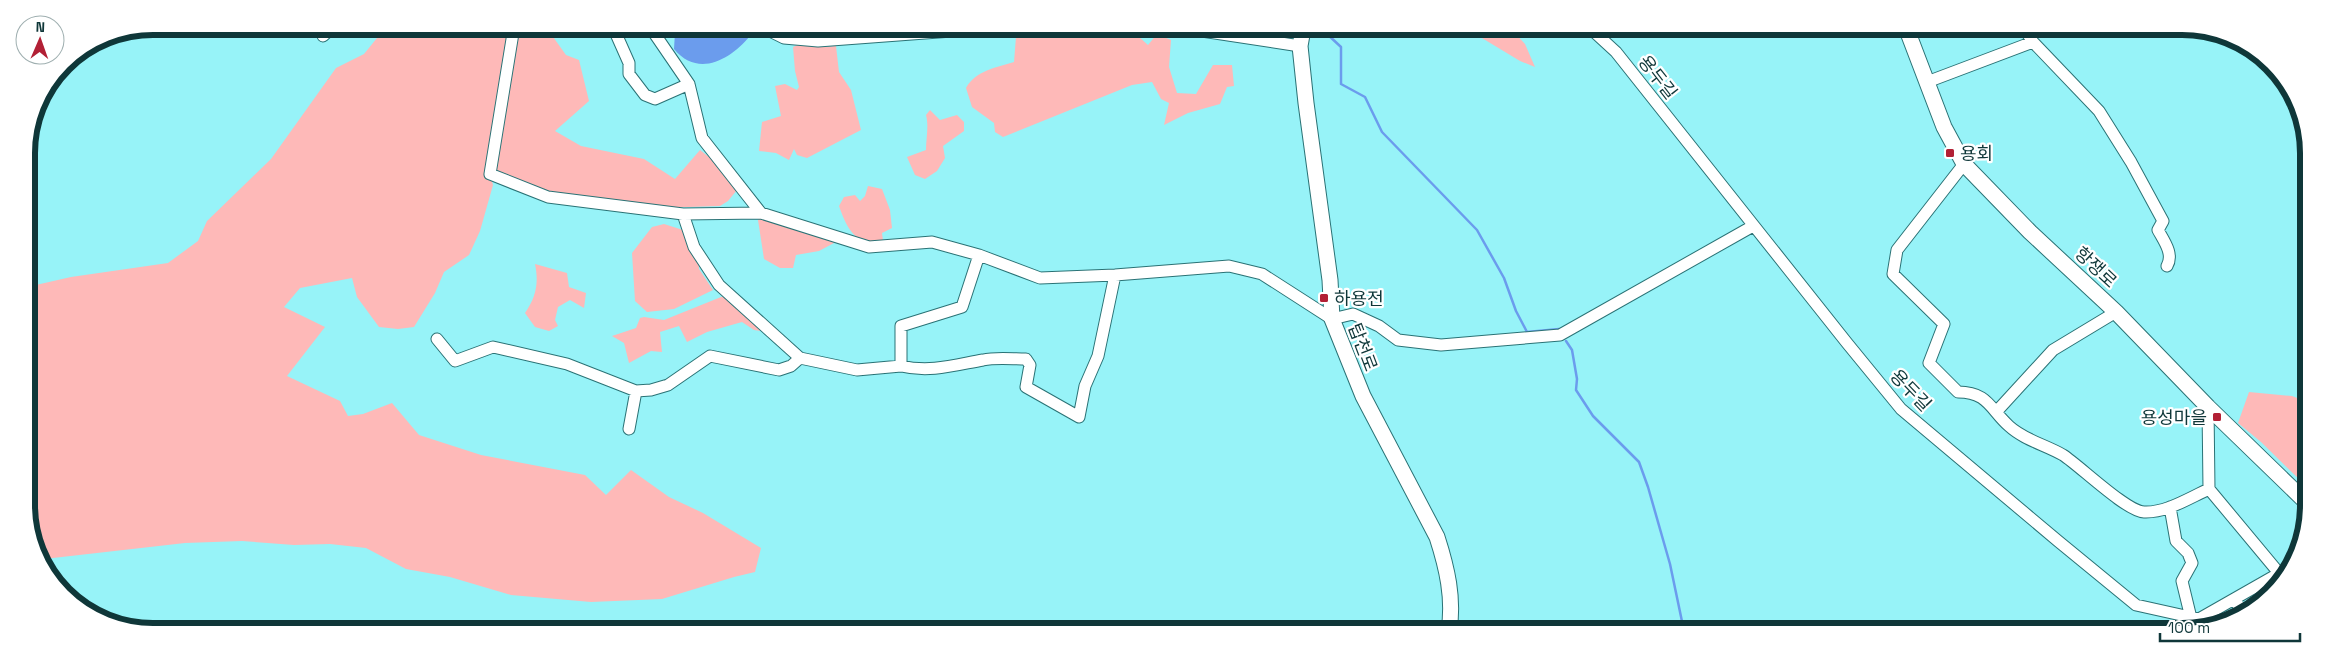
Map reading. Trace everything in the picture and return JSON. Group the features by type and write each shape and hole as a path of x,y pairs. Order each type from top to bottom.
{"street":[{"path":"513,35 490,174 548,197 683,214 761,213 869,247 932,242 979,255 1040,278 1115,275 1229,266 1262,274 1332,319 1352,314 1379,326 1398,340 1441,345 1560,335 1753,226"},
{"path":"617,35 629,63 629,74 645,95 655,99 689,84"},
{"path":"655,35 689,84 702,138 761,213"},
{"path":"778,35 784,38 818,41 898,35"},
{"path":"1228,35 1300,46"},
{"name":"탑천로","path":"1302,35 1300,46 1306,103 1330,280 1332,319 1363,396 1437,537 1444,559 1452,604 1450,623"},
{"name":"용두길","path":"1598,35 1616,52 1901,409 2136,605 2191,618"},
{"name":"항쟁로","path":"1909,35 1944,127 1964,164 2030,232 2116,312 2208,407 2300,496"},
{"path":"2028,35 2099,111 2131,162 2164,221 2158,230 2169,250 2170,261 2167,266"},
{"path":"1927,82 2033,42"},
{"path":"1964,164 1897,250 1893,274 1944,324 1929,363 1958,392 1971,392 1985,399 2009,427 2044,448 2062,455 2129,505 2143,512 2170,507 2209,489"},
{"path":"683,214 694,247 719,285 800,358 857,370 901,366 918,370 954,367 984,360 1026,359 1030,365 1026,387 1078,417 1085,386 1098,356 1115,275"},
{"path":"901,366 901,326 962,307 979,255"},
{"path":"1997,411 2053,350 2116,312"},
{"path":"437,339 455,361 493,347 567,364 636,391 668,386 710,356 779,370 790,366 800,358"},
{"path":"629,429 636,391"},
{"path":"2208,407 2209,489 2278,574"},
{"path":"2170,507 2176,541 2188,553 2192,562 2182,581 2191,618 2199,619 2234,599 2273,581"},
{"path":"2234,599 2240,608"}],"shaded area":[{"path":"379,35 506,35 507,50 487,162 493,185 480,231 469,255 444,272 435,293 414,327 398,329 379,327 357,297 352,278 300,288 284,307 325,327 287,376 340,401 348,416 363,414 392,403 419,435 481,455 585,475 606,495 631,470 669,497 703,513 761,548 755,572 662,599 591,602 511,595 450,577 406,569 366,548 330,544 294,545 242,541 185,543 48,559 37,528 35,505 35,285 71,277 168,263 198,241 207,221 271,159 336,68 364,54"},
{"path":"515,35 552,35 566,55 579,60 589,101 555,131 581,146 644,159 675,179 700,150 718,164 737,190 728,201 720,206 658,208 554,195 495,170 516,52"},
{"path":"1026,35 1137,35 1148,45 1156,35 1159,35 1171,40 1169,67 1177,93 1196,94 1213,65 1232,65 1234,86 1227,87 1220,104 1188,113 1164,125 1169,103 1161,99 1152,82 1132,85 1003,137 995,132 994,123 972,107 966,88 981,73 1014,62 1016,37"},
{"path":"1477,35 1517,35 1525,44 1535,67 1520,61"},
{"path":"802,43 820,44 822,47 836,46 839,72 851,90 861,130 807,158 797,155 794,149 789,160 776,153 759,151 762,122 781,116 775,86 785,84 797,90 799,87 795,71 793,47"},
{"path":"930,110 940,120 957,115 964,122 964,131 943,146 945,158 937,171 925,179 915,175 907,157 926,150 926,115"},
{"path":"868,186 882,189 890,210 892,228 882,233 883,241 874,242 859,239 849,229 839,206 844,197 855,195 860,201 865,196"},
{"path":"764,208 849,235 819,251 796,255 793,268 780,268 764,259 758,220"},
{"path":"664,224 683,230 698,244 699,269 713,290 674,309 647,312 635,301 632,253 652,227"},
{"path":"535,264 567,273 569,287 586,293 584,308 570,300 558,307 555,320 558,326 549,331 535,327 525,313 536,290"},
{"path":"726,295 768,332 754,330 742,322 707,332 687,342 679,326 660,332 662,352 651,351 629,363 624,343 612,336 636,328 640,318 664,320"},
{"path":"2249,392 2292,396 2300,399 2300,480 2261,442 2238,423"}],"water":[{"path":"675,35 750,36 742,45 723,58 703,64 693,63 683,58 674,49"}],"waterway":[{"path":"1328,35 1341,47 1341,84 1365,97 1382,132 1477,230 1504,278 1516,311 1527,332 1559,329"},
{"path":"1566,341 1572,350 1577,379 1576,390 1593,416 1639,462 1670,564 1682,623"}],"place":[{"name":"용회","path":"1950,153"},
{"name":"하용전","path":"1324,298"},
{"name":"용성마을","path":"2217,417"}]}
